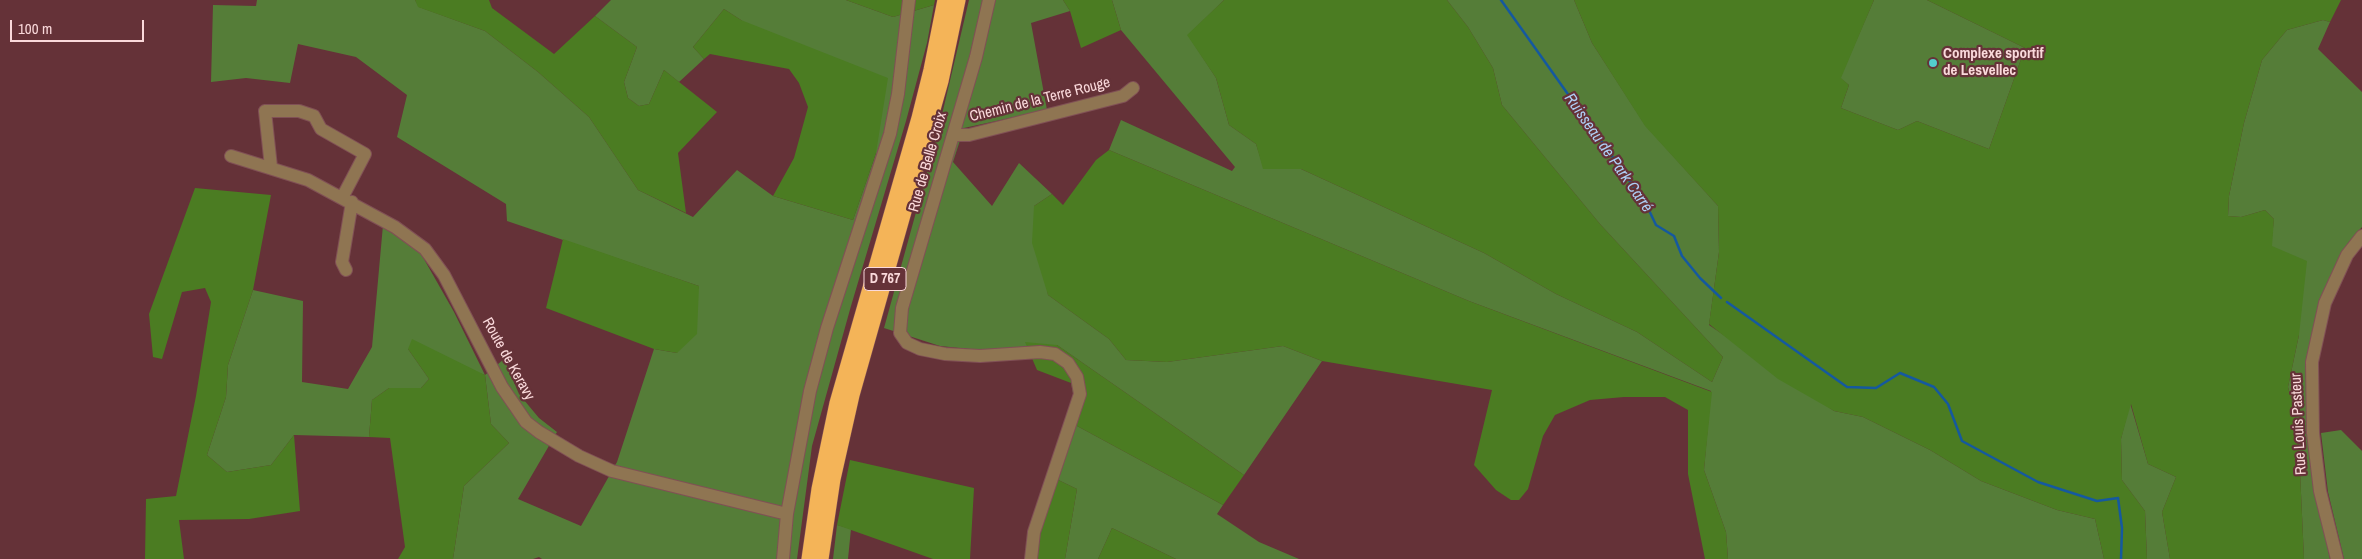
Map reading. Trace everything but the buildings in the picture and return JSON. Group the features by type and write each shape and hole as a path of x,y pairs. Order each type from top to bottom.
{"highway":[{"name":"D 767","path":"809,559 819,489 837,403 921,108 945,0"},
{"name":"D 767","path":"821,559 833,479 852,395 941,81 958,0"}],"street":[{"path":"783,559 787,514 797,452 810,391 827,328 890,134 898,94 909,0"},
{"name":"Rue de Belle Croix","path":"989,0 953,135 902,308 900,333 907,343 920,349 945,354 980,356 1040,352 1055,354 1068,363 1077,377 1080,394 1034,532 1031,559"},
{"name":"Chemin de la Terre Rouge","path":"953,135 969,135 1123,96 1133,88"},
{"path":"271,167 265,111 299,111 314,116 322,129 366,154 348,199 342,262 346,270"},
{"name":"Route de Keravy","path":"231,156 308,180 348,199 395,227 425,249 444,275 502,387 526,422 539,432 578,456 612,471 787,514"},
{"name":"Rue Louis Pasteur","path":"2337,559 2320,491 2313,432 2312,362 2325,303 2348,255 2362,236"}],"green space":[{"path":"257,0 415,0 419,7 485,31 538,72 589,117 638,190 693,217 737,170 773,196 853,220 876,153 741,20 724,9 693,47 704,59 679,82 664,70 649,104 639,106 628,98 624,82 637,47 595,16 611,0 846,0 893,17 934,5 927,43 906,121 812,446 797,559 542,559 539,557 533,559 453,559 464,486 509,443 491,424 485,375 504,359 519,394 539,418 557,432 518,499 581,526 617,462 654,349 677,353 699,286 507,221 506,204 397,137 407,95 356,57 298,44 290,83 246,78 211,82 213,5 256,6"},
{"path":"415,0 489,0 492,8 554,54 595,16 637,47 624,82 628,98 639,106 649,104 664,70 717,112 678,153 686,213 638,190 589,117 538,72 485,31 418,7"},
{"path":"846,0 935,0 934,5 893,17"},
{"path":"969,0 1063,0 1070,11 1031,23 1047,110 964,128 953,162 992,206 1019,163 1052,194 1034,206 1048,295 1109,339 1126,360 1167,362 1283,346 1322,361 1244,475 1057,345 979,350 940,346 884,328 936,140"},
{"path":"1063,0 1112,0 1121,30 1081,48 1070,11"},
{"path":"1112,0 1224,0 1188,35 1216,78 1229,125 1256,144 1264,169 1301,169 1484,253 1556,294 1637,332 1712,382 1723,357 1600,224 1502,105 1493,68 1468,27 1447,0 1574,0 1592,43 1645,125 1718,206 1719,252 1709,325 1834,411 1863,417 1930,450 1981,481 2057,510 2095,519 2104,559 1728,559 1726,532 1704,470 1711,391 1469,301 1109,150 1121,120 1232,171 1235,167 1121,30"},
{"path":"1224,0 1447,0 1468,27 1493,68 1502,105 1600,224 1723,357 1712,382 1637,332 1556,294 1484,253 1301,169 1263,169 1256,144 1229,125 1216,78 1187,35"},
{"path":"1574,0 1874,0 1841,78 1849,85 1841,108 1898,130 1917,121 1989,149 2025,48 1927,0 2341,0 2330,22 2323,20 2287,30 2262,60 2244,123 2229,196 2228,216 2241,217 2265,210 2274,219 2272,246 2307,261 2299,335 2288,387 2298,427 2304,559 2170,559 2162,512 2176,477 2148,464 2131,404 2121,439 2122,480 2145,511 2147,559 2104,559 2095,519 2057,510 1981,481 1930,450 1863,417 1834,411 1778,379 1709,324 1719,252 1718,206 1645,126 1592,43"},
{"name":"Complexe sportif de Lesvellec","path":"1874,0 1927,0 2025,48 1989,149 1917,121 1898,130 1841,108 1849,85 1840,78"},
{"path":"724,9 741,20 888,78 876,153 853,220 773,196 794,158 808,107 799,83 789,69 710,54 704,59 693,47"},
{"path":"2323,20 2330,22 2318,49 2362,92 2362,227 2348,243 2328,282 2319,316 2312,472 2330,559 2304,559 2298,427 2288,387 2299,335 2271,246 2274,219 2265,210 2241,217 2228,216 2229,196 2244,123 2262,60 2287,30"},
{"path":"1109,150 1469,301 1712,392 1704,470 1726,532 1728,559 1705,559 1688,474 1688,410 1665,397 1624,397 1590,400 1555,415 1543,436 1528,489 1519,500 1511,500 1496,490 1474,465 1492,390 1322,361 1283,346 1167,362 1126,360 1109,339 1048,295 1032,243 1034,206 1052,194 1063,205 1096,160"},
{"path":"195,188 271,195 253,290 228,365 226,397 207,455 227,472 271,465 294,435 300,511 249,519 179,520 184,559 145,559 146,499 176,496 196,396 211,302 205,288 182,292 162,359 153,357 149,314"},
{"path":"383,225 420,252 454,312 485,375 408,349 429,379 421,388 389,388 372,400 369,437 294,435 271,465 227,472 207,455 226,397 228,365 253,290 303,301 302,382 348,389 372,347"},
{"path":"563,239 699,286 697,334 677,353 654,349 546,308"},
{"path":"412,339 485,375 491,424 509,443 464,486 453,559 398,559 405,547 390,438 369,437 372,400 389,388 421,388 429,379 408,349"},
{"path":"1025,342 1057,345 1244,475 1223,505 1066,420 1074,398 1071,383 1037,370"},
{"path":"2130,403 2148,464 2176,477 2162,512 2170,559 2147,559 2145,511 2122,480 2121,439"},
{"path":"1066,420 1223,505 1217,514 1259,542 1299,559 1176,559 1112,528 1098,559 1065,559 1077,489 1048,475"},
{"path":"2341,430 2362,451 2362,559 2344,559 2328,492 2321,433"},
{"path":"850,460 974,488 970,559 933,559 837,525"},
{"path":"1048,475 1077,489 1065,559 1026,559 1025,551"},
{"path":"837,525 851,529 848,559 833,559"},
{"path":"1112,528 1176,559 1098,559"}],"waterway":[{"name":"Ruisseau de Park Carré","path":"1501,0 1646,204 1656,225 1674,236 1682,256 1700,278 1721,298"},
{"name":"Ruisseau de Park Carré","path":"1727,302 1847,387 1876,388 1900,373 1934,387 1948,404 1962,441 2038,482 2097,501 2118,498 2122,528 2121,559"}],"place":[{"name":"Complexe sportif de Lesvellec","path":"1933,63"}]}
